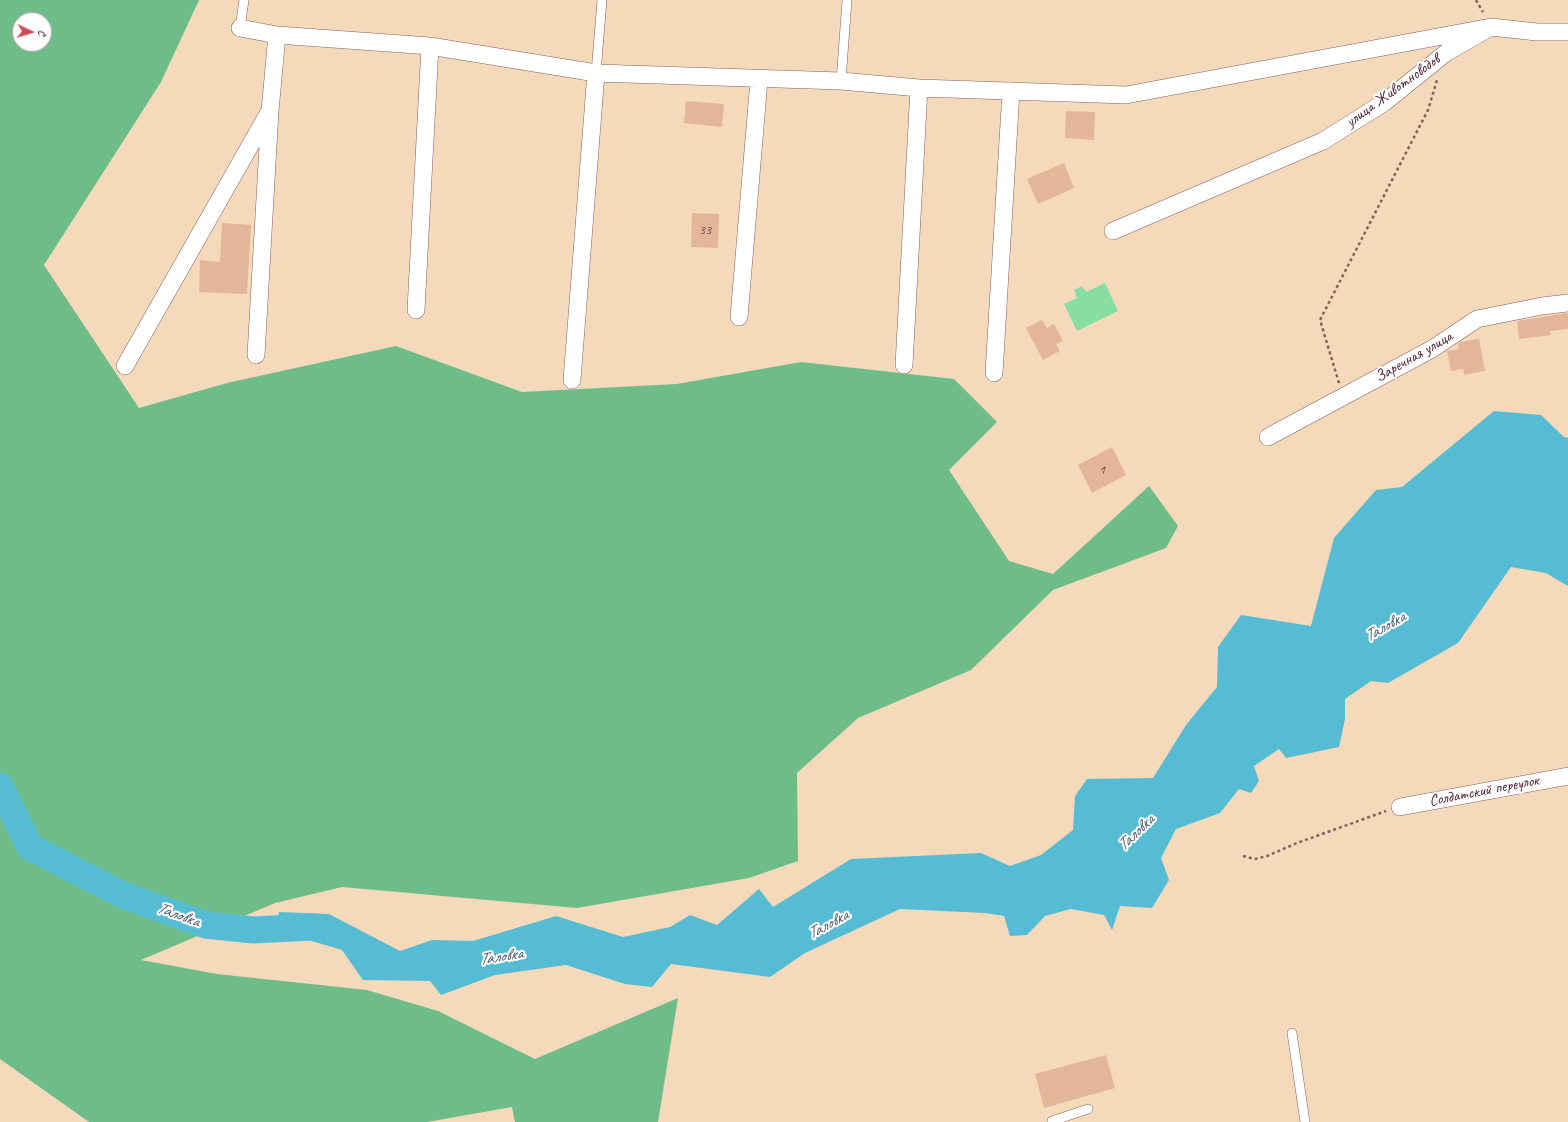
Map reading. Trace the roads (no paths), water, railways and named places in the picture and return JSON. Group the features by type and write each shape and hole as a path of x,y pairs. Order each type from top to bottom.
{"street":[{"path":"240,28 277,35 430,46 596,73 841,82 919,88 1126,95 1491,27 1537,32 1568,32"},
{"name":"улица Животноводов","path":"1113,230 1324,141 1385,102 1446,52 1491,27"},
{"path":"256,355 270,111 277,35"},
{"path":"416,310 430,46"},
{"path":"572,380 596,73"},
{"path":"739,317 759,80"},
{"path":"904,365 919,88"},
{"path":"994,373 1011,91"},
{"path":"126,366 270,111"},
{"name":"Заречная улица","path":"1268,437 1432,349 1477,319 1542,306 1568,303"},
{"name":"Солдатский переулок","path":"1400,807 1568,776"}],"lane":[{"path":"240,28 244,0"},
{"path":"596,73 602,0"},
{"path":"841,82 847,0"},
{"path":"1292,1033 1305,1122"},
{"path":"1052,1122 1052,1120 1088,1109"}],"water":[{"path":"1494,411 1541,415 1564,437 1568,438 1568,586 1546,573 1511,567 1458,643 1388,683 1371,681 1345,699 1345,719 1339,747 1286,758 1279,749 1254,766 1259,781 1251,793 1239,789 1220,813 1176,829 1161,858 1169,880 1152,908 1120,906 1112,930 1104,915 1071,909 1045,916 1027,935 1010,936 1004,916 985,913 900,909 805,953 770,977 671,964 652,987 625,984 566,965 495,975 441,995 430,981 363,980 342,950 275,930 279,912 329,914 400,951 432,940 473,941 556,916 623,937 670,927 690,915 717,925 759,889 773,907 851,859 981,853 1010,866 1041,855 1073,830 1075,796 1087,779 1153,778 1186,725 1217,687 1218,647 1241,615 1311,626 1334,538 1376,490 1402,487"}],"waterway":[{"name":"Таловка","path":"0,786 30,847 123,895 206,925 253,930 313,927"}]}
